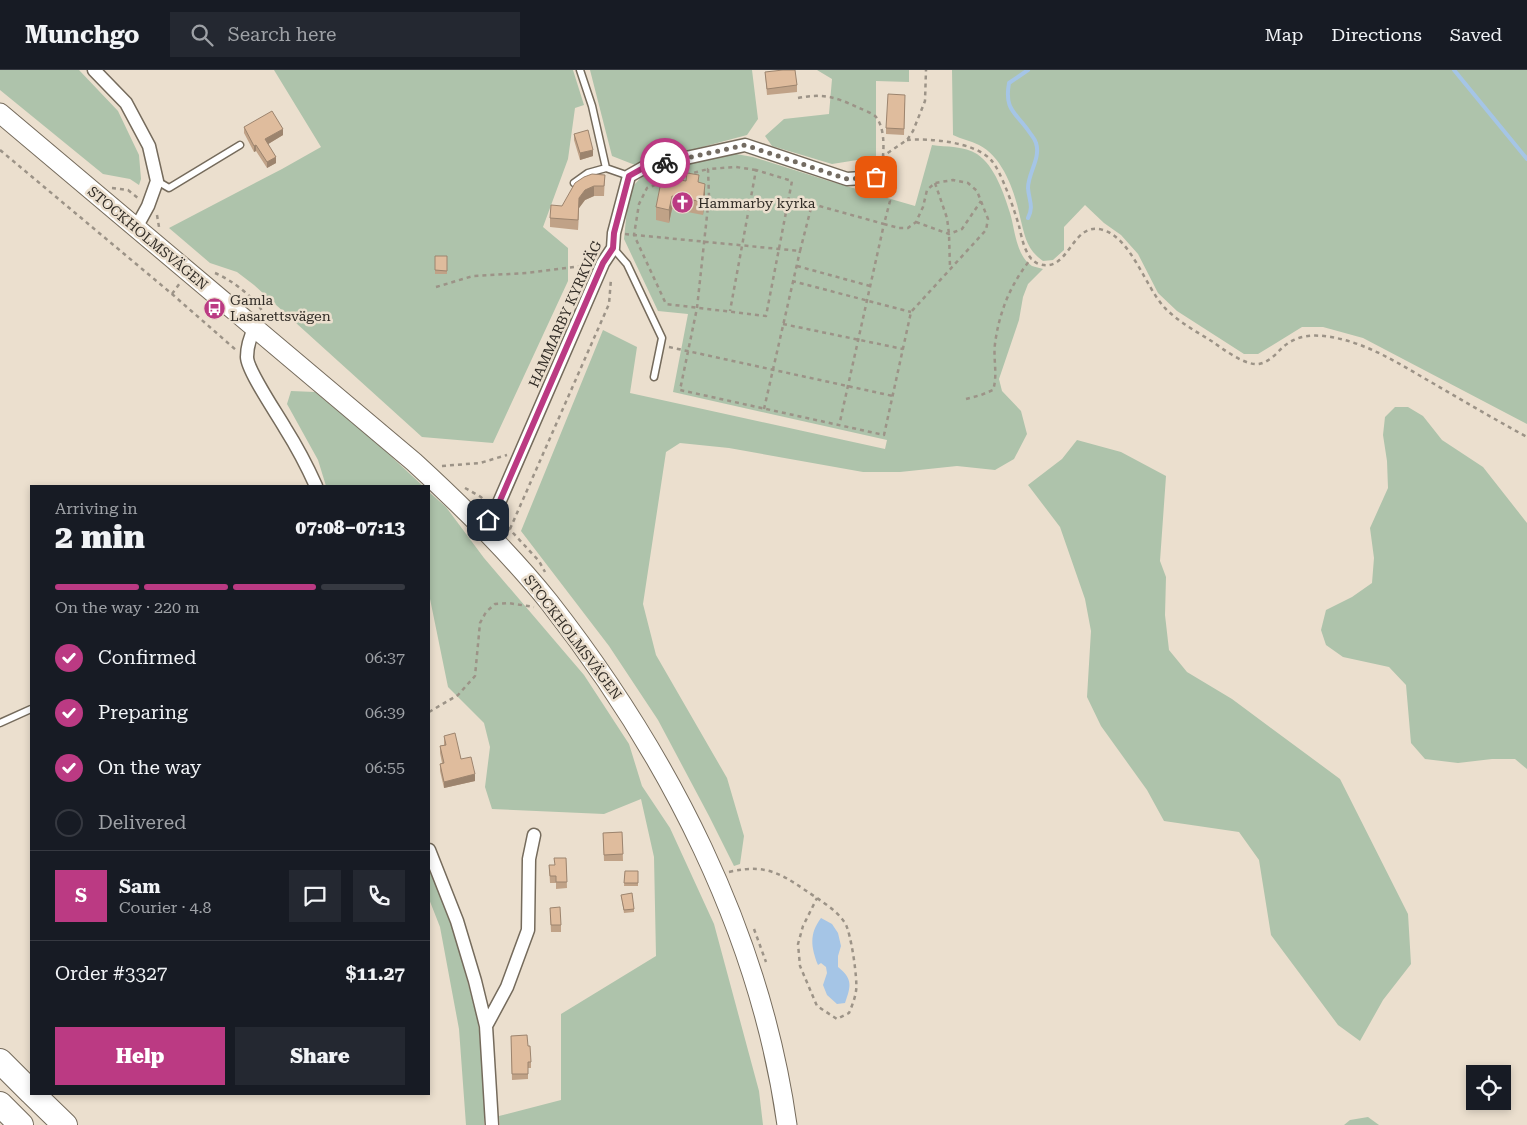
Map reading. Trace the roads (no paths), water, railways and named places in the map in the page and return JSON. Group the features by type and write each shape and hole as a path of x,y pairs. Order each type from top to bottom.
{"highway":[{"path":"0,1061 30,1091"},
{"path":"34,1095 65,1125"},
{"path":"0,1104 21,1125"}],"street":[{"path":"94,70 126,103 148,146 157,181 148,206 136,228"},
{"name":"STOCKHOLMSVÄGEN","path":"0,113 414,462 482,528 548,601 629,712 654,754 715,876 747,955 771,1043 787,1125"},
{"path":"629,176 645,167 745,145 847,179 876,177"},
{"name":"HAMMARBY KYRKVÄG","path":"482,528 495,512 603,263 613,248 614,233 629,176"},
{"path":"255,328 249,338 247,358 256,380 287,431 316,485"},
{"path":"486,1026 507,987 528,930 529,858 534,835"},
{"path":"430,853 457,921 486,1026 492,1125"}],"lane":[{"path":"580,70 592,106 606,168"},
{"path":"157,181 169,188 240,145"},
{"path":"574,183 588,173 606,168 629,176"},
{"path":"613,248 626,264 662,338 654,378"},
{"path":"0,724 30,709"}],"water":[{"path":"821,918 832,924 838,933 841,946 838,956 838,967 846,975 849,983 849,992 845,1003 837,1004 827,995 823,985 827,973 826,967 821,963 818,965 812,941 814,930"}],"waterway":[{"path":"1028,70 1009,83 1008,100 1012,111 1036,143 1036,160 1028,188 1031,207 1028,218"},
{"path":"1454,70 1527,159"}],"place":[{"name":"Hammarby kyrka","path":"682,203"},
{"name":"Gamla Lasarettsvägen","path":"214,308"}]}
